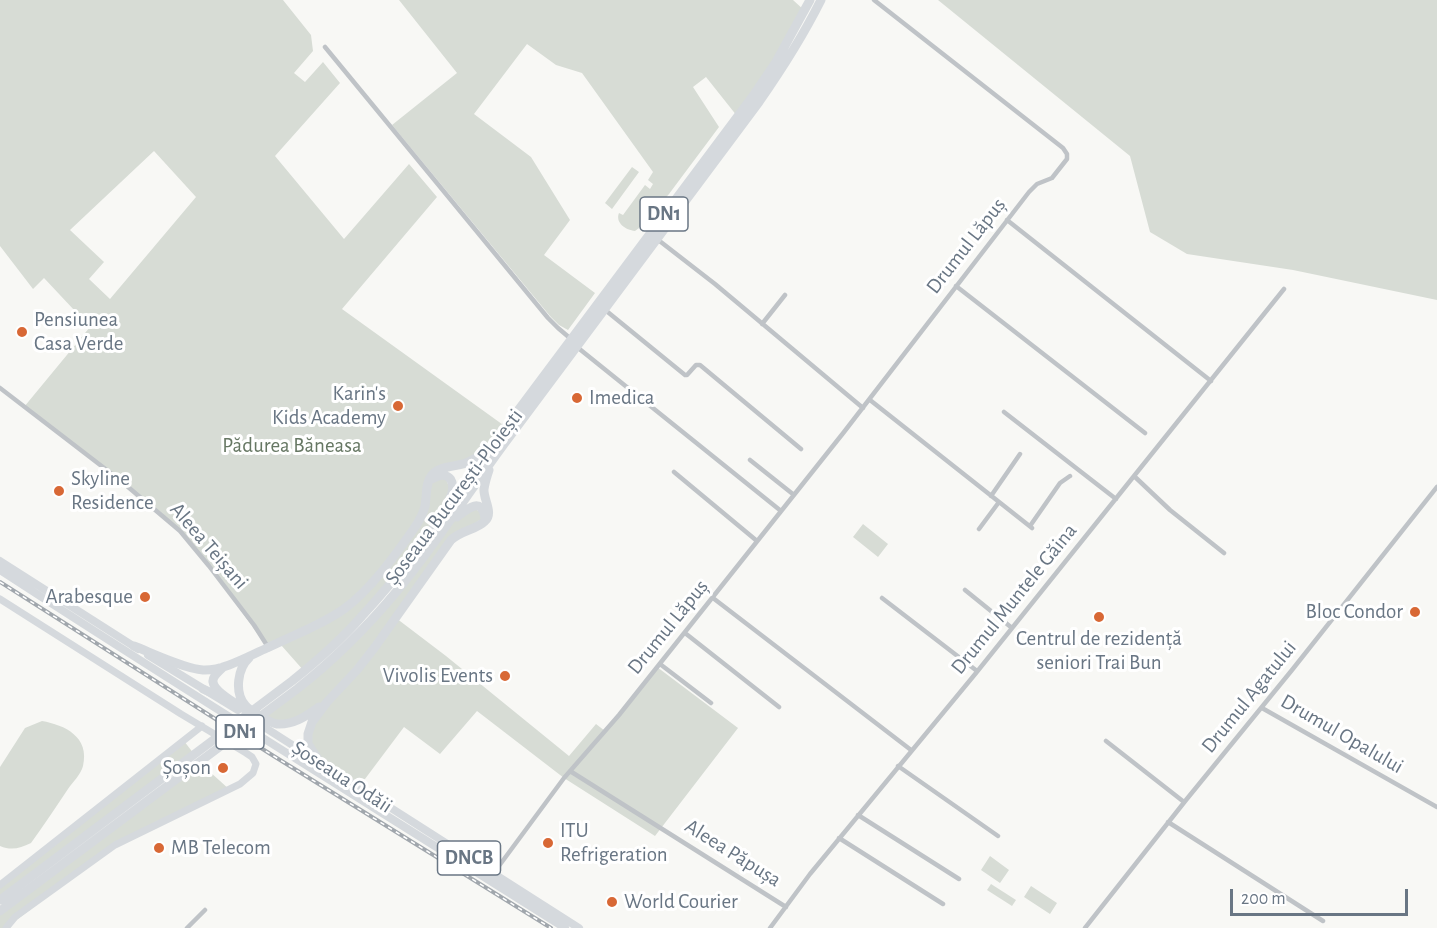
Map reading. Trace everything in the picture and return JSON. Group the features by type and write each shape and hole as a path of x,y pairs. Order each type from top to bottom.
{"highway":[{"name":"Șoseaua București-Ploiești","path":"0,911 11,897 310,666 332,647 390,585 444,521 753,96 776,62 810,0"},
{"name":"Șoseaua București-Ploiești","path":"573,343 604,309 783,68 821,0"},
{"path":"134,646 196,669 208,670 222,668 318,625 344,609 367,590 417,523 425,505 431,476 437,471 491,455 484,488 488,518 451,540 375,647 319,712 309,728 308,740 310,748 319,761"},
{"path":"428,483 442,475 449,478 454,485 444,521"},
{"path":"444,521 474,505 483,510 486,516 484,522"},
{"path":"222,668 217,681 220,688 224,690 232,688 244,663 253,654"},
{"path":"222,668 214,676 213,681 218,691 277,724 302,719 327,702"},
{"path":"239,676 239,703"},
{"path":"203,689 239,703 268,724 281,728 296,726 319,712"},
{"name":"Șoseaua București-Ploiești","path":"0,900 11,897"}],"main road":[{"name":"DNCB","path":"0,561 45,595"},
{"name":"DNCB","path":"0,570 45,595"},
{"name":"Șoseaua Odăii","path":"45,595 103,627 319,761 579,928"},
{"name":"Șoseaua Odăii","path":"45,595 201,699 565,928"}],"street":[{"name":"Drumul Lăpuș","path":"493,874 542,806 619,715 870,400 1029,192 1037,184 1052,178 1067,159 1063,148 874,0"},
{"path":"324,47 548,318 573,343 781,511"},
{"path":"1007,220 1211,381"},
{"path":"657,239 715,284 863,408"},
{"path":"956,286 1144,433"},
{"name":"Drumul Muntele Găina","path":"770,928 839,838 1012,628 1284,290"},
{"path":"762,324 785,295"},
{"path":"604,309 685,375 696,365 700,365 801,449"},
{"name":"Aleea Teișani","path":"0,388 121,481 180,531 254,625 268,647"},
{"path":"870,400 1031,527 1060,483 1070,476"},
{"path":"1004,412 1116,499"},
{"path":"991,496 1020,454"},
{"path":"750,460 794,495"},
{"path":"674,472 758,541"},
{"path":"1134,476 1170,510 1224,553"},
{"name":"Drumul Agatului","path":"1085,928 1437,487"},
{"path":"979,529 999,502"},
{"path":"965,590 1012,628"},
{"path":"0,598 252,757 256,767 250,777 230,790 115,845 15,916 6,928"},
{"path":"713,598 911,750"},
{"path":"882,598 977,671"},
{"path":"685,633 779,707"},
{"path":"660,664 711,703"},
{"name":"Drumul Opalului","path":"1262,708 1437,807"},
{"path":"0,885 202,726"},
{"path":"1107,741 1184,802"},
{"path":"898,766 998,836"},
{"name":"Aleea Păpușa","path":"570,771 786,907"},
{"path":"858,815 959,879"},
{"path":"1168,822 1323,921"},
{"path":"839,838 943,904"},
{"path":"187,928 205,910"}],"green space":[{"name":"Pădurea Băneasa","path":"0,0 283,0 311,35 313,51 294,73 305,82 323,62 340,83 275,156 344,239 409,164 437,197 342,309 506,427 488,452 441,469 452,495 390,585 304,671 281,645 269,650 209,566 167,518 24,407 90,327 44,278 33,289 0,246","holes":["154,151 196,197 110,299 89,279 104,262 70,230"]},
{"path":"399,0 793,0 805,11 737,116 706,77 693,87 719,127 669,194 635,231 622,225 618,217 619,213 623,215 645,185 650,189 653,184 648,180 653,172 582,73 556,65 527,44 474,114 531,157 570,220 544,255 595,293 568,330 550,316 392,125 457,73"},
{"path":"938,0 1437,0 1437,300 1293,270 1187,254 1150,232 1130,156"},
{"path":"632,167 639,172 612,209 605,203"},
{"path":"471,506 486,516 463,531 396,618 569,756 596,724 605,731 657,667 738,728 655,836 564,778 477,711 440,754 404,727 359,787 319,761 308,740 325,704 290,723 261,717 338,655 448,524"},
{"path":"863,524 888,544 878,557 853,537"},
{"path":"42,721 67,729 74,734 83,747 83,766 31,843 16,848 4,848 0,846 0,767 25,728"},
{"path":"184,741 194,754 0,900 0,885"},
{"path":"199,762 230,790 115,845 6,928 0,928 0,911"},
{"path":"990,856 1009,870 1000,883 981,870"},
{"path":"991,884 1016,900 1012,906 987,890"},
{"path":"1031,886 1057,903 1050,914 1024,897"}],"railway":[{"path":"0,582 272,755 551,928"}],"place":[{"name":"Pensiunea Casa Verde","path":"22,332"},
{"name":"Imedica","path":"577,398"},
{"name":"Karin's Kids Academy","path":"398,406"},
{"name":"Skyline Residence","path":"59,491"},
{"name":"Arabesque","path":"145,597"},
{"name":"Bloc Condor","path":"1415,612"},
{"name":"Centrul de rezidență seniori Trai Bun","path":"1099,617"},
{"name":"Vivolis Events","path":"505,676"},
{"name":"Șoșon","path":"223,768"},
{"name":"ITU Refrigeration","path":"548,843"},
{"name":"MB Telecom","path":"159,848"},
{"name":"World Courier","path":"612,902"}]}
